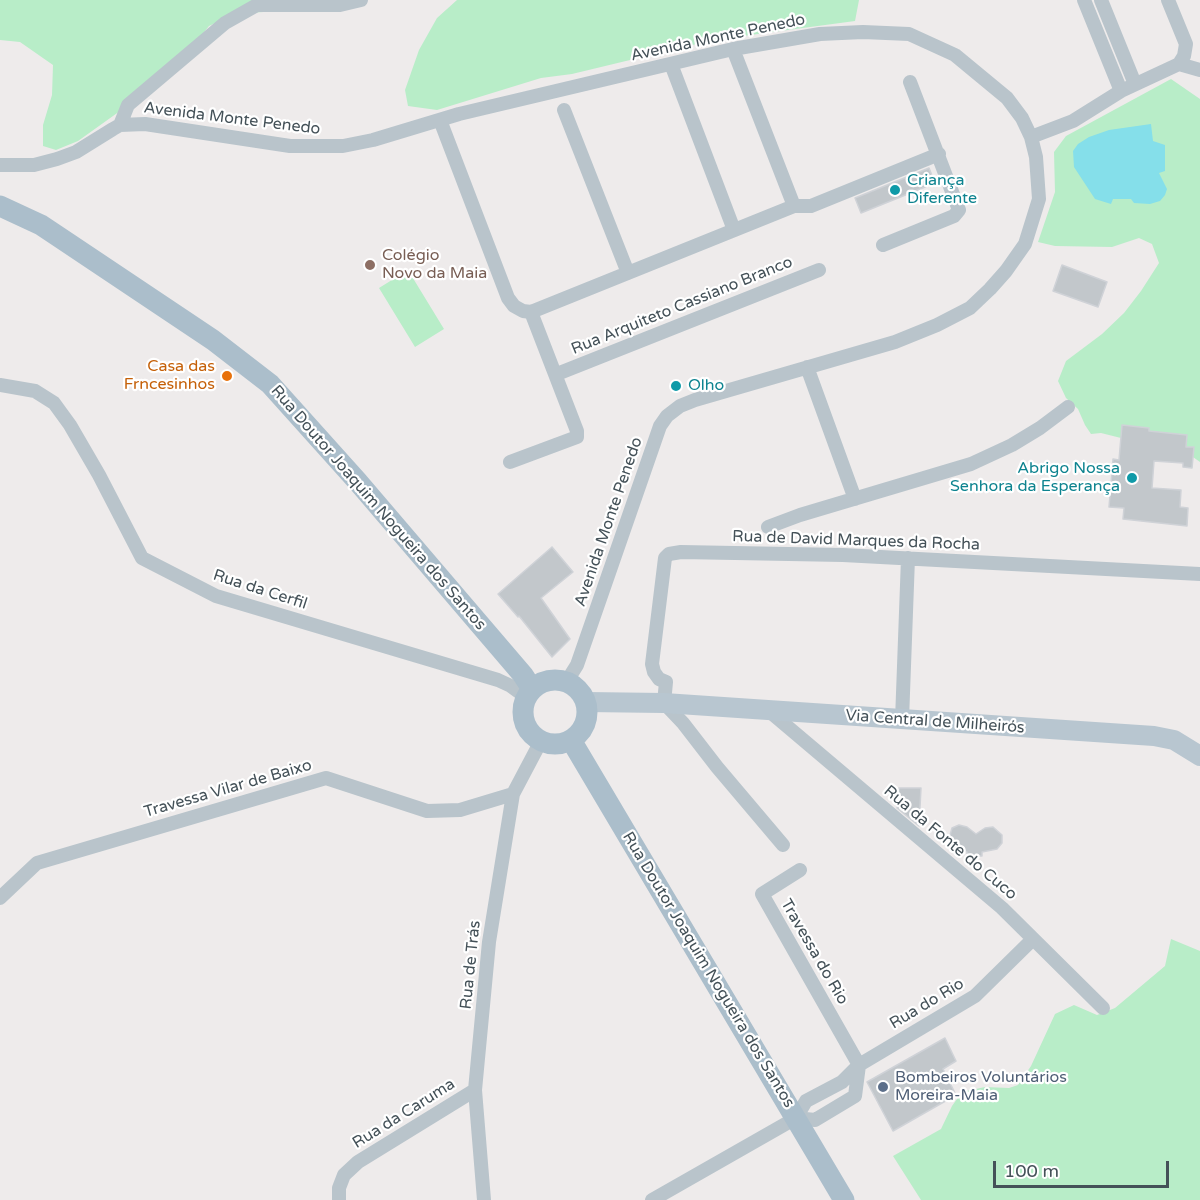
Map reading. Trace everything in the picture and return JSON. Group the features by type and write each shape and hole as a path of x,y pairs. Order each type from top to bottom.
{"main road":[{"name":"Rua Doutor Joaquim Nogueira dos Santos","path":"0,206 41,225 213,340 270,384 350,473 523,675 529,693"},
{"path":"560,679 567,681 579,689 586,702 588,711 584,728 571,740 556,744 541,741 530,732 524,719 523,711 529,693 545,681 560,679"},
{"name":"Rua Doutor Joaquim Nogueira dos Santos","path":"571,740 844,1200"}],"street":[{"path":"0,165 34,165 57,159 76,152 120,125 128,105 225,23 257,5 340,5 361,0"},
{"path":"1084,0 1121,91"},
{"path":"1101,0 1135,84"},
{"path":"1031,137 1073,121 1121,91 1179,64 1184,56 1186,44 1168,0"},
{"name":"Avenida Monte Penedo","path":"120,125 145,124 290,146 343,146 440,120 734,49 820,34 863,32 909,34 955,55 1007,98 1022,118 1031,137 1039,179 1039,199 1034,221 1024,244 990,289 970,308 937,325 895,342 695,400 680,406 667,416 660,426 577,665 567,681"},
{"path":"734,49 794,206"},
{"path":"671,64 734,230"},
{"path":"1179,64 1200,70"},
{"path":"884,245 954,216 960,210 910,82"},
{"path":"564,110 628,273"},
{"path":"440,120 508,298 514,306 531,312 794,206 811,206 939,154"},
{"name":"Rua Arquiteto Cassiano Branco","path":"557,374 819,270"},
{"path":"510,462 577,437 577,431 557,374 531,312"},
{"path":"807,367 855,499"},
{"name":"Rua da Cerfil","path":"0,385 35,391 54,403 70,425 99,475 141,558 216,596 498,680 529,693"},
{"path":"768,527 971,464 1012,445 1041,428 1068,407"},
{"name":"Rua de David Marques da Rocha","path":"664,703 666,682 659,679 652,664 666,558 669,554 681,552 843,555 1200,574"},
{"path":"902,720 908,558"},
{"name":"Via Central de Milheirós","path":"586,702 664,703 1154,736 1174,740 1200,756"},
{"path":"664,703 783,845"},
{"name":"Rua da Fonte do Cuco","path":"769,711 1002,908 1103,1008"},
{"name":"Rua de Trás","path":"484,1200 475,1090 489,942 513,794 541,741"},
{"name":"Travessa Vilar de Baixo","path":"0,898 37,863 326,778 427,811 460,810 513,794"},
{"name":"Travessa do Rio","path":"800,870 762,894 859,1065"},
{"name":"Rua do Rio","path":"652,1200 796,1118 806,1101 842,1082 859,1065 975,996 1033,939"},
{"name":"Rua do Rio","path":"796,1118 815,1120 855,1096 859,1065"},
{"name":"Rua da Caruma","path":"339,1200 339,1188 344,1175 358,1162 475,1090"}],"green space":[{"path":"0,0 338,0 322,8 234,14 209,26 187,53 134,101 78,141 56,150 43,146 43,125 52,95 53,65 20,42 0,40"},
{"path":"457,0 859,0 855,21 713,40 572,74 541,78 437,110 408,106 405,90 419,50 437,18"},
{"path":"1171,79 1200,99 1200,462 1159,433 1121,438 1101,433 1091,434 1078,409 1066,398 1058,381 1066,361 1102,334 1124,313 1141,291 1159,263 1152,244 1139,238 1112,247 1055,246 1038,242 1055,192 1054,152 1066,136"},
{"path":"408,270 444,329 415,347 379,288"},
{"path":"1171,939 1200,951 1200,1200 921,1200 893,1156 941,1129 962,1092 985,1087 1009,1088 1018,1085 1031,1066 1055,1014 1074,1005 1097,1015 1115,1008 1165,966"}],"water":[{"path":"1151,124 1153,141 1165,145 1165,171 1159,173 1167,189 1165,195 1160,201 1150,204 1134,203 1131,199 1113,199 1111,204 1095,199 1074,167 1073,151 1078,144 1089,137 1109,130"}],"building":[{"name":"Criança Diferente","path":"929,168 935,183 861,213 855,198"},
{"path":"1062,265 1107,282 1098,307 1053,291"},
{"name":"Abrigo Nossa Senhora da Esperança","path":"1122,425 1149,428 1149,431 1187,435 1186,447 1194,447 1192,468 1183,467 1183,463 1154,461 1152,488 1181,490 1180,507 1188,508 1187,526 1123,519 1124,508 1109,507 1113,459 1119,460"},
{"path":"552,547 573,572 541,598 570,639 552,657 498,594"},
{"path":"899,788 921,788 919,826 897,808"},
{"path":"959,825 967,827 976,834 985,828 993,827 1002,835 1002,843 997,849 982,852 982,856 967,856 967,852 952,846 949,839 952,828"},
{"path":"945,1038 956,1061 943,1069 956,1095 893,1131 867,1082"}],"place":[{"name":"Criança Diferente","path":"895,190"},
{"name":"Colégio Novo da Maia","path":"370,265"},
{"name":"Casa das Frncesinhos","path":"227,376"},
{"name":"Olho","path":"676,386"},
{"name":"Abrigo Nossa Senhora da Esperança","path":"1132,478"},
{"name":"Bombeiros Voluntários Moreira-Maia","path":"883,1087"}]}
